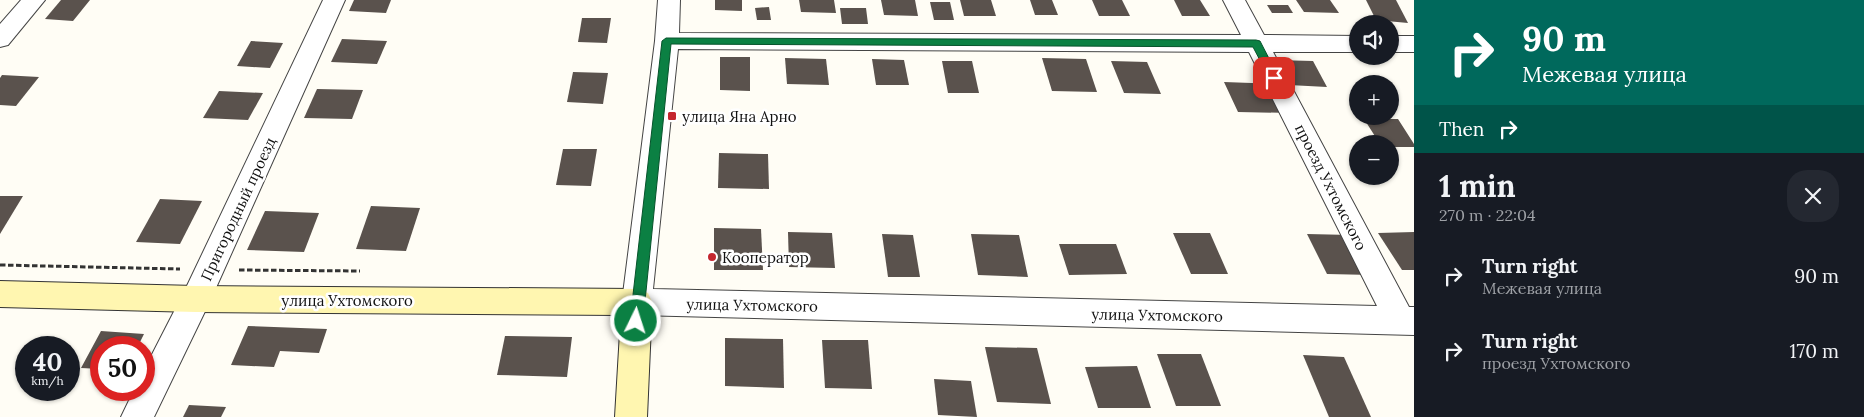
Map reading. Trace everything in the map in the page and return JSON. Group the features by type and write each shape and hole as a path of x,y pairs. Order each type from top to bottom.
{"main road":[{"name":"улица Ухтомского","path":"0,294 196,299 638,302"},
{"path":"631,417 638,302"}],"street":[{"path":"0,39 34,0"},
{"name":"Пригородный проезд","path":"137,417 196,299 334,0"},
{"path":"638,302 669,0"},
{"name":"проезд Ухтомского","path":"1234,0 1256,44 1407,321"},
{"path":"666,41 1349,44"},
{"path":"1399,44 1414,44"},
{"name":"улица Ухтомского","path":"638,302 1407,321"}],"path":[{"path":"0,265 367,271"}],"building":[{"path":"61,0 90,0 73,21 45,19"},
{"path":"354,0 391,0 386,13 349,11"},
{"path":"715,0 742,0 742,11 715,10"},
{"path":"799,0 834,0 836,13 801,12"},
{"path":"881,0 915,0 918,16 884,15"},
{"path":"960,0 991,0 996,16 964,16"},
{"path":"1030,0 1052,0 1058,15 1035,15"},
{"path":"1092,0 1122,0 1130,16 1099,16"},
{"path":"1174,0 1200,0 1210,16 1182,16"},
{"path":"1296,0 1330,0 1339,13 1304,12"},
{"path":"1366,0 1396,0 1408,23 1399,22 1399,15 1374,15"},
{"path":"930,2 950,2 954,20 934,20"},
{"path":"1267,5 1288,5 1293,13 1272,13"},
{"path":"769,7 771,20 757,20 755,8"},
{"path":"840,8 866,8 868,24 842,24"},
{"path":"582,18 611,18 607,43 578,42"},
{"path":"342,39 387,41 377,64 331,62"},
{"path":"251,41 283,43 270,68 237,66"},
{"path":"720,57 750,57 750,91 720,90"},
{"path":"785,58 826,59 829,85 787,84"},
{"path":"1042,58 1086,59 1097,92 1052,91"},
{"path":"872,59 904,60 909,85 876,85"},
{"path":"1275,60 1313,61 1327,87 1289,85"},
{"path":"942,61 972,61 979,93 948,93"},
{"path":"1111,61 1147,62 1161,94 1124,93"},
{"path":"573,72 608,73 603,104 567,102"},
{"path":"2,75 39,77 16,106 0,105 0,78"},
{"path":"1224,82 1276,84 1291,113 1238,112"},
{"path":"317,89 363,90 352,119 304,118"},
{"path":"219,91 263,93 248,120 203,118"},
{"path":"1399,121 1414,147 1399,147 1399,135 1374,135 1368,125 1399,125"},
{"path":"563,149 597,149 591,186 556,185"},
{"path":"719,153 768,154 769,189 718,188"},
{"path":"0,196 23,196 0,234"},
{"path":"160,199 202,201 180,244 136,242"},
{"path":"371,206 420,208 406,251 356,249"},
{"path":"265,211 319,213 304,252 247,250"},
{"path":"714,228 761,229 763,270 714,270"},
{"path":"788,232 832,233 835,268 789,267"},
{"path":"1414,232 1414,270 1402,270 1378,233"},
{"path":"1173,233 1210,233 1228,274 1191,274"},
{"path":"882,234 913,235 920,277 888,277"},
{"path":"971,234 1019,235 1028,277 978,275"},
{"path":"1307,234 1351,235 1372,275 1327,274"},
{"path":"1059,244 1116,244 1127,274 1069,275"},
{"path":"248,326 327,329 319,353 280,351 274,367 231,365"},
{"path":"101,331 144,334 143,336 98,336"},
{"path":"505,336 572,337 567,377 497,375"},
{"path":"725,338 783,339 784,388 725,386"},
{"path":"822,340 868,340 872,389 825,388"},
{"path":"985,347 1037,348 1051,404 997,402"},
{"path":"90,351 90,368 81,368"},
{"path":"1157,354 1201,354 1221,406 1176,406"},
{"path":"1303,355 1344,357 1371,417 1329,417"},
{"path":"1137,366 1151,408 1098,408 1085,367"},
{"path":"934,379 971,381 977,417 938,415"},
{"path":"189,405 226,407 221,417 183,417"}],"place":[{"name":"улица Яна Арно","path":"672,116"},
{"name":"Кооператор","path":"712,257"}],"route":[{"path":"636,321 666,41 1256,44 1274,78"}]}
